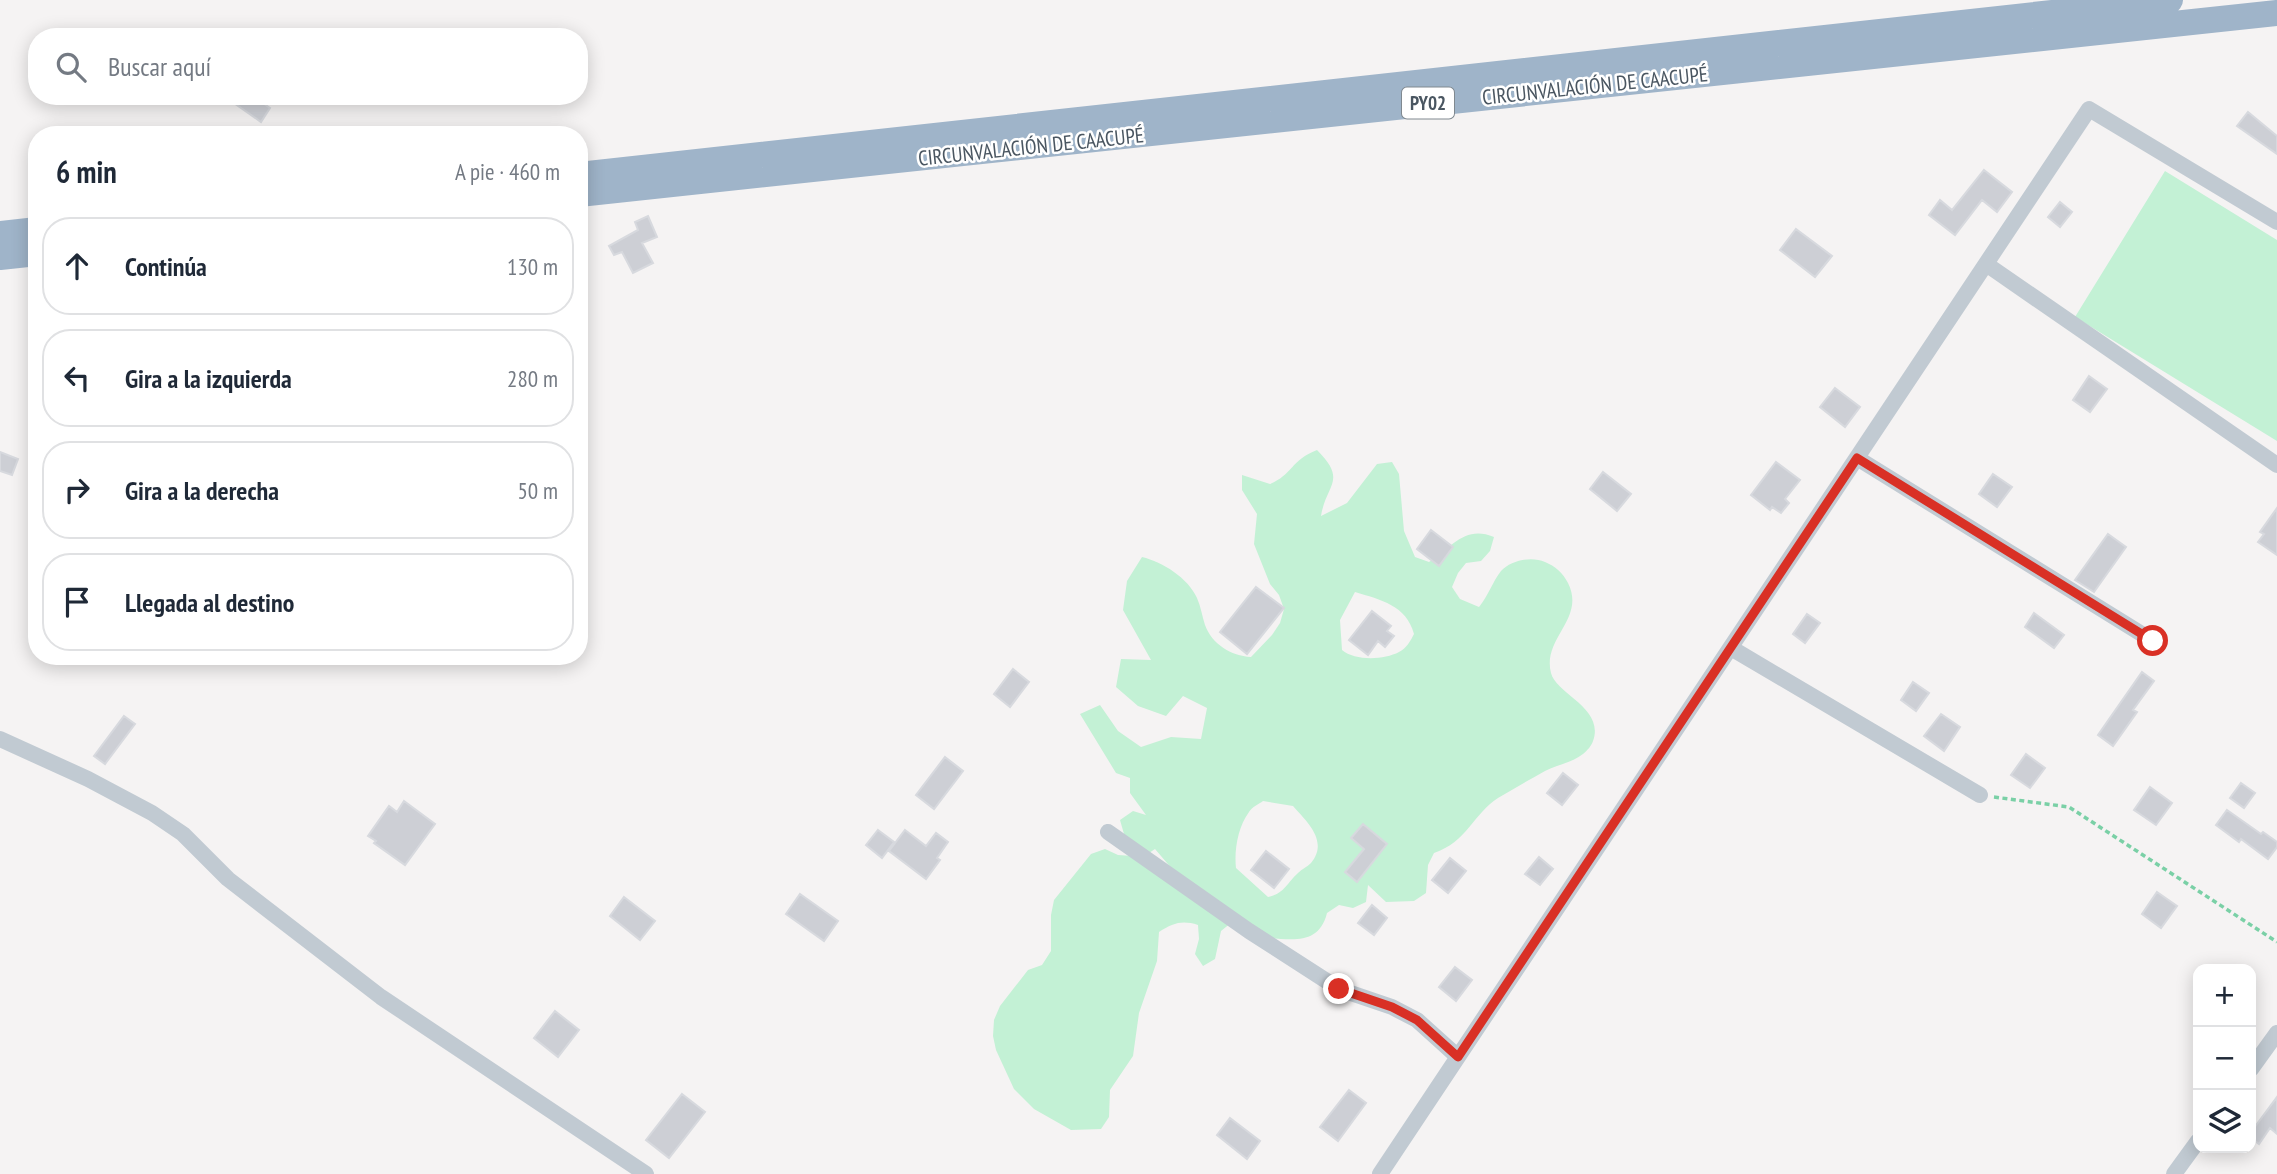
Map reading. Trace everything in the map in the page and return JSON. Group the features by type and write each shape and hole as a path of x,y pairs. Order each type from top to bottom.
{"highway":[{"name":"CIRCUNVALACIÓN DE CAACUPÉ","path":"588,174 2170,0"},
{"name":"CIRCUNVALACIÓN DE CAACUPÉ","path":"588,193 2277,13"},
{"path":"0,234 28,231"},
{"path":"0,257 28,254"}],"street":[{"path":"1380,1174 2089,108 2277,222"},
{"path":"1986,264 2277,465"},
{"path":"1857,458 2153,641"},
{"path":"1731,648 1980,795"},
{"path":"0,739 88,779 173,827 228,879 382,997 646,1174"},
{"path":"1108,832 1248,931 1339,989 1392,1007 1417,1020 1458,1057"},
{"path":"2256,1062 2277,1033"},
{"path":"2174,1174 2193,1148"}],"path":[{"path":"1980,795 2070,807 2277,942"}],"green space":[{"path":"2165,171 2277,240 2277,441 2075,317"},
{"path":"1317,450 1326,460 1333,476 1321,516 1347,503 1377,464 1392,462 1399,474 1404,531 1415,557 1429,562 1459,539 1475,534 1494,537 1490,551 1481,561 1466,563 1458,573 1452,587 1460,599 1479,607 1501,571 1522,560 1540,560 1561,573 1568,583 1572,607 1552,649 1551,673 1561,688 1578,702 1592,719 1595,729 1592,743 1579,757 1545,771 1498,798 1455,842 1434,853 1428,865 1426,893 1414,901 1386,902 1368,885 1366,902 1353,908 1339,905 1327,913 1316,932 1300,939 1257,937 1237,918 1221,931 1215,959 1203,966 1195,954 1199,939 1198,925 1178,923 1159,932 1157,961 1139,1013 1133,1056 1110,1090 1109,1117 1101,1129 1071,1130 1034,1109 1014,1089 996,1050 994,1020 1000,1006 1028,970 1042,965 1051,951 1051,915 1054,900 1091,854 1105,849 1173,870 1155,849 1143,857 1124,834 1120,820 1133,811 1146,815 1130,793 1130,778 1116,773 1080,714 1100,705 1118,731 1141,747 1171,737 1201,739 1207,708 1183,696 1166,716 1138,706 1116,687 1121,659 1151,660 1123,610 1127,581 1142,557 1166,567 1193,591 1212,638 1230,651 1251,657 1272,635 1280,623 1284,609 1279,595 1270,584 1254,544 1257,514 1242,490 1242,475 1270,484","holes":["1355,592 1391,605 1405,616 1414,634 1404,649 1378,658 1354,656 1342,650 1340,620","1263,801 1293,806 1314,832 1318,847 1311,863 1282,891 1268,897 1236,868 1236,846 1242,825 1250,810"]}],"building":[{"path":"237,105 266,105 270,108 261,122"},
{"path":"2248,112 2277,136 2277,154 2237,126"},
{"path":"1984,170 2012,192 1997,212 1982,200 1955,235 1929,215 1940,200 1952,210"},
{"path":"2060,202 2072,212 2060,227 2048,217"},
{"path":"648,216 657,237 642,243 653,263 633,273 622,252 614,255 609,246 638,230 635,222"},
{"path":"1796,229 1832,256 1815,277 1780,250"},
{"path":"2089,376 2107,389 2090,412 2073,400"},
{"path":"1835,388 1860,407 1845,427 1820,407"},
{"path":"0,452 18,459 12,475 0,471"},
{"path":"1776,462 1800,480 1785,499 1789,503 1781,513 1772,507 1770,510 1751,495"},
{"path":"1603,472 1631,494 1617,511 1590,489"},
{"path":"1993,474 2012,487 1997,507 1979,494"},
{"path":"2277,508 2277,555 2258,542 2264,534 2260,532"},
{"path":"1431,530 1453,547 1439,566 1417,549"},
{"path":"2108,534 2126,547 2094,592 2075,580"},
{"path":"1256,587 1284,608 1247,654 1220,632"},
{"path":"1372,611 1391,626 1387,631 1394,636 1385,647 1378,641 1368,655 1349,640"},
{"path":"2034,613 2064,635 2054,648 2025,627"},
{"path":"1807,614 1820,623 1805,643 1793,634"},
{"path":"1013,669 1029,682 1010,707 994,694"},
{"path":"2142,672 2154,681 2133,710 2137,712 2113,746 2098,735"},
{"path":"1913,682 1929,693 1916,711 1901,700"},
{"path":"1941,714 1960,727 1944,751 1924,736"},
{"path":"124,716 135,724 105,764 94,756"},
{"path":"2026,754 2045,768 2030,788 2011,775"},
{"path":"945,757 963,771 934,809 916,795"},
{"path":"1563,773 1578,785 1562,805 1547,793"},
{"path":"2241,783 2255,793 2244,808 2230,798"},
{"path":"2150,787 2172,803 2156,825 2134,810"},
{"path":"404,801 435,824 405,865 368,836 389,806 397,812"},
{"path":"2227,810 2277,842 2277,847 2268,859 2216,825"},
{"path":"1363,824 1387,844 1357,882 1345,872 1364,849 1351,838"},
{"path":"878,830 894,842 882,858 866,845"},
{"path":"905,830 926,846 936,833 948,842 937,858 940,860 926,879 889,851"},
{"path":"1266,851 1289,869 1274,888 1251,870"},
{"path":"1539,857 1553,869 1540,885 1525,874"},
{"path":"1450,858 1466,871 1448,893 1432,880"},
{"path":"2157,892 2177,906 2161,928 2142,914"},
{"path":"800,894 838,921 824,941 786,914"},
{"path":"624,897 655,921 640,940 610,916"},
{"path":"1372,905 1387,918 1374,935 1358,923"},
{"path":"1455,967 1472,980 1456,1001 1439,987"},
{"path":"555,1011 579,1030 558,1057 534,1038"},
{"path":"1349,1090 1366,1103 1338,1141 1320,1127"},
{"path":"682,1094 705,1112 669,1158 646,1140"},
{"path":"2277,1097 2277,1134 2270,1128 2259,1144 2256,1142 2256,1125"},
{"path":"1230,1118 1260,1141 1247,1159 1217,1135"}],"route":[{"path":"1339,989 1392,1007 1417,1020 1458,1057 1857,458 2153,641"}]}
